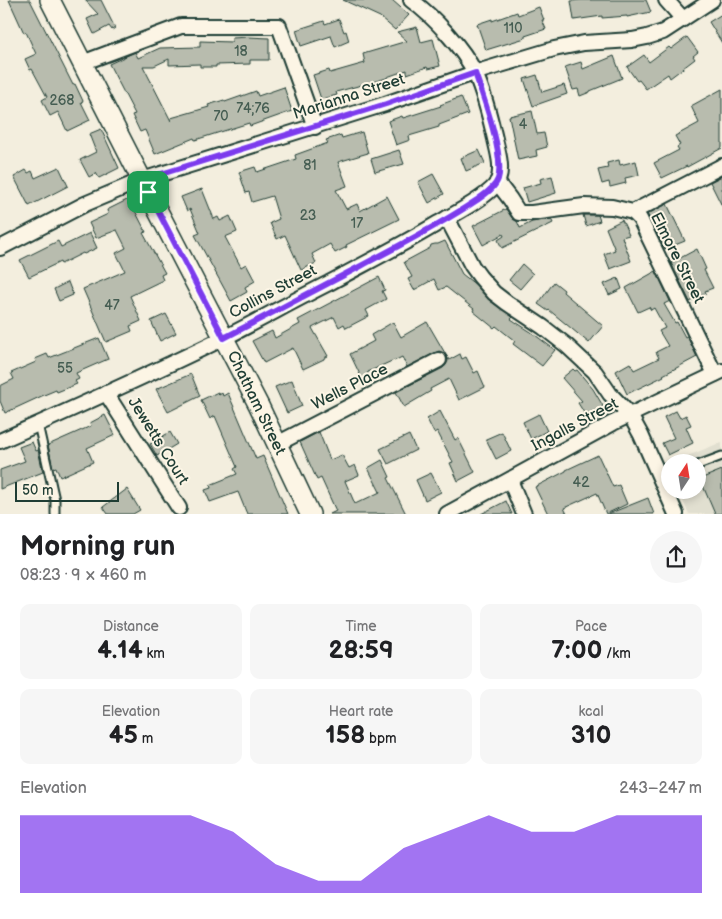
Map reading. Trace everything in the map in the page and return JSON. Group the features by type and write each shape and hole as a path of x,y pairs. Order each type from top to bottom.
{"main road":[{"name":"Chatham Street","path":"50,0 259,406 310,514"}],"street":[{"path":"411,0 428,13 463,52 475,73 484,98 498,151 500,169 497,182 519,213 584,206 612,207 633,212 722,166"},
{"path":"666,0 682,19"},
{"name":"Marianna Street","path":"0,248 85,204 142,180 315,127 534,54 569,45 599,41 632,40 663,32 712,0"},
{"path":"82,62 180,26 279,26 315,127"},
{"name":"Collins Street","path":"0,441 224,338 410,240 477,200 494,187 497,182"},
{"name":"Elmore Street","path":"633,212 640,219 718,372"},
{"path":"447,218 472,266 480,277 494,293 543,327 595,372 610,394 630,415 661,470"},
{"name":"Wells Place","path":"277,444 439,360"},
{"name":"Ingalls Street","path":"447,514 630,415 718,372"},
{"name":"Jewetts Court","path":"106,393 179,508"},
{"path":"510,480 524,514"},
{"path":"672,499 676,514"}],"lane":[{"path":"38,424 55,500 55,514"},
{"path":"706,462 722,456"}],"shaded area":[{"path":"722,442 722,514 689,514 682,499 706,499 706,454 693,454"}],"building":[{"path":"9,0 30,0 73,85 75,84 90,120 67,131 58,112 50,116 42,100 47,97 25,59 36,54"},
{"path":"85,0 101,0 115,28 112,30 109,26 94,34 87,19 98,14"},
{"path":"343,0 392,0 409,15 395,30 380,17"},
{"path":"646,0 651,12 627,17 602,18 602,16 574,20 571,1"},
{"path":"539,7 546,29 525,36 525,38 486,50 477,24 517,12 518,15"},
{"path":"722,14 722,43 709,22"},
{"path":"339,19 349,41 335,47 331,36 301,46 296,30 324,21 325,24"},
{"path":"417,27 421,42 433,39 440,66 428,69 427,67 407,74 407,70 387,78 336,92 337,95 321,99 313,75 329,70 330,73 365,63 363,54 407,41 397,32"},
{"path":"687,37 698,52 693,56 695,59 670,78 668,74 646,89 639,80 637,81 627,67 644,55 649,62 669,47 671,49"},
{"path":"232,38 269,38 269,60 250,60 250,64 200,67 200,64 169,65 169,59 154,66 143,66 171,121 171,118 209,107 208,105 224,100 225,102 256,91 258,96 284,87 292,111 250,126 249,123 195,140 194,138 155,154 145,130 140,132 132,115 135,114 109,64 135,52 138,58 160,48 200,47 200,41 232,42"},
{"path":"614,56 622,78 580,96 578,89 573,90 565,67 581,62 583,69"},
{"path":"537,75 542,92 564,85 567,94 533,106 524,79"},
{"path":"722,89 722,148 662,178 654,163 679,150 677,147 680,145 675,136 699,123 691,106"},
{"path":"461,97 468,114 439,125 439,127 409,136 410,140 396,145 388,121 441,106"},
{"path":"532,111 537,134 544,133 547,147 536,150 537,156 518,160 509,116"},
{"path":"101,129 119,168 99,178 96,173 89,177 80,160 96,152 89,134"},
{"path":"362,132 368,153 338,162 347,186 336,190 346,209 357,204 360,211 387,196 399,219 346,245 347,247 335,253 330,244 312,254 316,263 301,270 285,235 277,239 270,223 279,219 272,196 252,202 249,192 246,193 239,172 255,167 257,172 296,159 295,155 328,143 326,140 341,135 342,138"},
{"path":"399,150 404,164 375,172 371,159"},
{"path":"479,150 485,163 466,171 461,158"},
{"path":"619,160 620,165 636,161 639,175 625,178 626,183 610,187 609,182 602,184 598,170 608,168 607,163"},
{"path":"59,167 68,186 29,206 14,177 26,170 28,173 32,171 35,178"},
{"path":"433,174 444,194 429,203 418,182"},
{"path":"552,176 556,193 527,202 523,188 541,183 540,179"},
{"path":"722,176 722,206 710,182"},
{"path":"202,189 214,219 218,217 220,221 230,216 237,232 225,237 241,267 246,264 255,281 245,287 247,292 231,301 195,235 200,233 190,209 187,211 181,197"},
{"path":"129,199 146,232 143,233 165,273 161,275 163,280 130,296 141,321 130,326 132,331 106,342 83,289 125,271 116,253 126,248 117,230 96,238 89,223 108,214 107,210"},
{"path":"667,204 685,241 665,249 647,214"},
{"path":"506,209 512,218 517,221 520,228 532,222 551,219 553,223 502,248 498,240 504,236 503,234 483,245 473,226"},
{"path":"583,215 598,215 600,221 586,226"},
{"path":"622,220 629,235 622,237 631,261 610,269 604,254 615,250 606,228"},
{"path":"90,233 97,248 61,264 60,262 29,277 20,260 58,241 61,247"},
{"path":"445,241 462,274 476,285 489,300 513,317 511,319 555,350 542,366 513,344 515,341 496,326 494,328 446,287 439,290 434,279 414,290 408,279 412,277 404,262 430,248 431,245"},
{"path":"697,249 713,288 705,291 706,293 690,302 671,263"},
{"path":"522,264 533,274 520,289 509,280"},
{"path":"656,271 670,301 664,304 685,337 687,336 697,357 627,394 616,371 630,363 634,370 659,358 656,352 668,346 659,331 665,328 654,308 651,310 649,307 638,312 626,288"},
{"path":"379,277 385,290 382,291 386,299 366,310 369,316 346,328 344,324 339,327 334,317 312,328 328,356 324,359 303,369 293,348 264,363 252,341 272,331 275,338 300,324 298,320"},
{"path":"618,278 622,289 609,295 604,284"},
{"path":"68,282 73,295 59,301 54,289"},
{"path":"554,282 603,326 589,343 549,310 538,304"},
{"path":"166,314 176,333 160,341 151,321"},
{"path":"393,322 401,337 427,322 446,355 439,351 407,367 402,357 368,372 365,385 350,354 374,341 371,335"},
{"path":"99,338 108,359 76,373 79,379 75,381 77,384 57,392 56,390 5,413 0,401 0,386 14,379 11,373 36,362 35,359 47,354 49,358"},
{"path":"460,354 462,359 466,357 474,373 478,371 485,387 459,400 449,379 430,389 431,391 404,407 396,392 443,368 448,361 447,357 449,360"},
{"path":"573,369 577,370 593,389 603,406 586,416 578,403 582,401 562,378"},
{"path":"191,374 200,396 168,412 156,389"},
{"path":"292,380 302,406 287,413 275,387"},
{"path":"218,392 219,395 222,393 223,396 228,393 256,459 263,456 288,514 247,514 238,492 210,502 205,490 211,488 210,485 237,474 234,469 237,467 215,416 210,419 201,400"},
{"path":"440,411 455,440 458,438 475,472 458,481 450,463 453,462 437,431 434,433 427,419"},
{"path":"676,411 680,418 686,415 691,425 686,427 693,443 668,454 662,443 674,438 664,417"},
{"path":"539,414 547,431 531,439 523,422"},
{"path":"105,415 115,435 87,448 93,462 60,477 56,467 53,468 48,445 91,426 90,423"},
{"path":"170,432 177,444 157,456 150,444"},
{"path":"319,432 330,460 342,455 349,468 355,465 359,475 345,481 355,504 380,492 368,468 382,460 390,477 388,478 406,514 330,514 336,511 321,478 317,480 300,442"},
{"path":"502,432 511,451 496,459 486,439"},
{"path":"409,435 416,450 388,464 380,449"},
{"path":"32,442 36,451 38,450 43,472 0,489 0,470 25,461 19,447"},
{"path":"598,455 613,487 619,485 627,504 606,514 597,493 564,508 567,514 548,514 535,487"},
{"path":"722,470 722,514 715,514 706,493 706,477"},
{"path":"431,473 441,492 425,500 416,480"},
{"path":"127,489 140,510 133,514 108,514 103,507"},
{"path":"648,498 654,514 608,514"},
{"path":"506,501 512,514 481,514"}],"route":[{"path":"475,73 484,98 498,151 500,169 498,181 494,187 451,216 410,240 224,338 148,192 142,180 386,104 475,73"}]}
